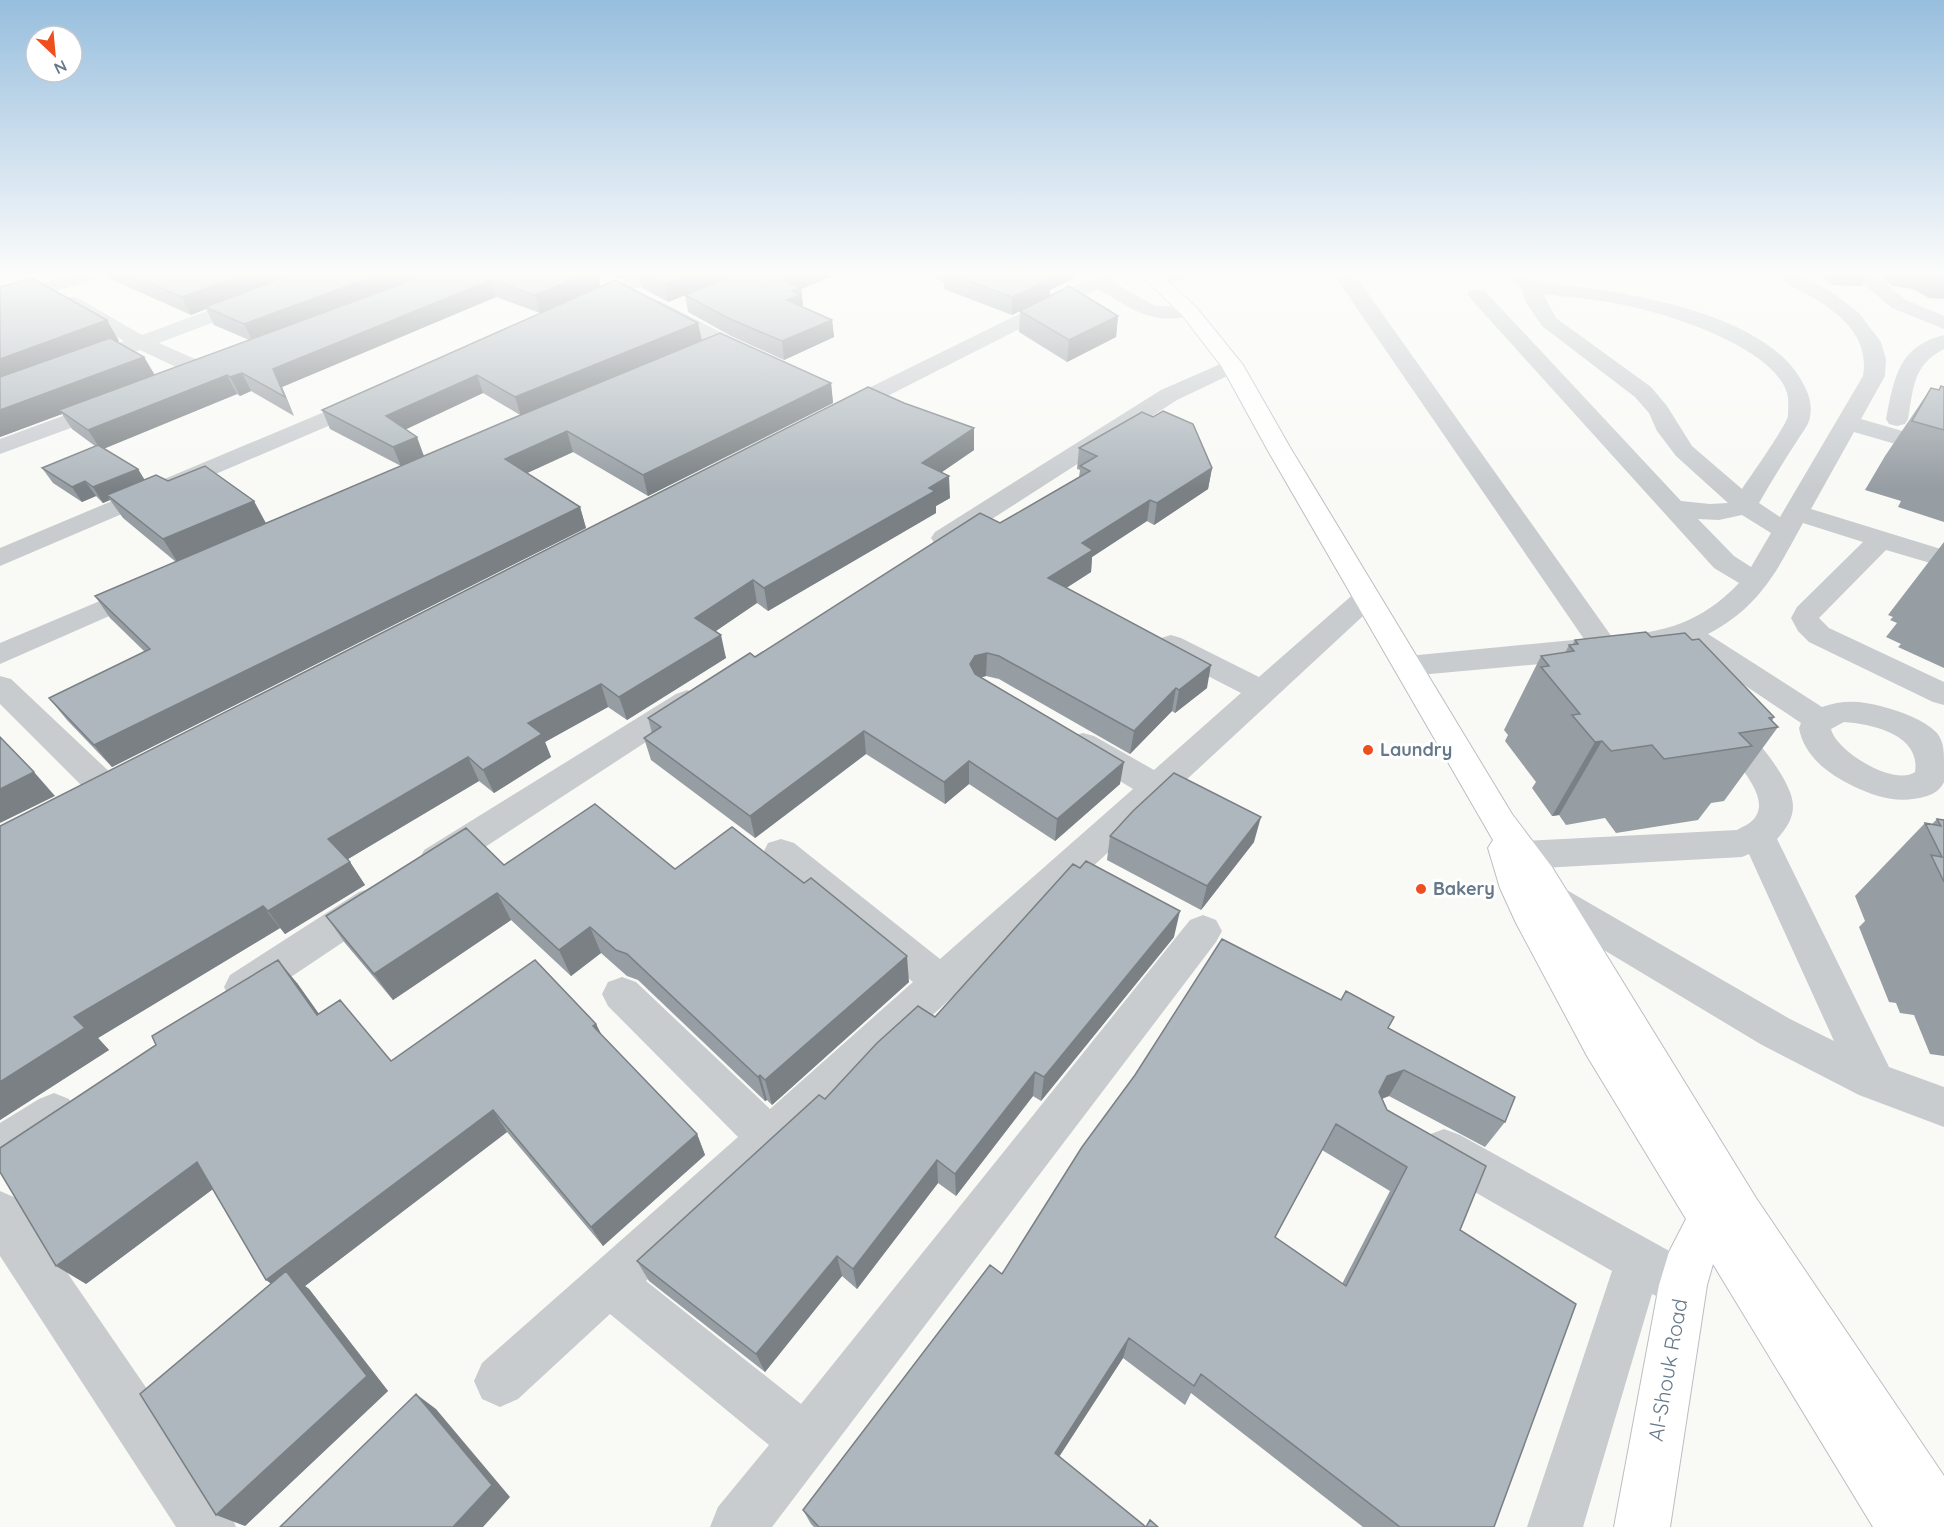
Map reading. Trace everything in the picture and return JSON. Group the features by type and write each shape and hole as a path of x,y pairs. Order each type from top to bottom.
{"main road":[{"path":"1217,346 1232,365 1279,449 1500,823 1524,855 1552,900 1726,1216 1904,1527"},
{"path":"1500,823 1510,866 1529,912 1602,1043 1944,1524"},
{"name":"Al-Shouk Road","path":"1642,1527 1683,1285 1694,1252 1726,1216"}],"street":[{"path":"0,395 130,346"},
{"path":"150,346 203,371"},
{"path":"690,356 713,346"},
{"path":"732,346 774,365"},
{"path":"814,424 846,398 958,346"},
{"path":"1396,346 1605,648"},
{"path":"1525,346 1724,562 1756,582"},
{"path":"1532,354 1554,346"},
{"path":"1581,346 1643,392 1659,411 1684,451 1766,521 1796,515 1944,544"},
{"path":"1674,507 1709,513 1724,512 1745,505 1799,418 1802,408 1801,397 1788,374 1754,346"},
{"path":"1408,666 1655,642 1687,633 1712,622 1738,603 1756,582 1796,515 1874,376 1876,359 1872,346"},
{"path":"1898,419 1908,368 1912,361 1938,350"},
{"path":"182,379 225,363"},
{"path":"918,554 1168,395 1232,365"},
{"path":"0,558 382,395"},
{"path":"0,447 128,399"},
{"path":"1853,415 1898,419 1944,433"},
{"path":"1853,415 1944,451"},
{"path":"1796,515 1944,559"},
{"path":"1882,539 1807,613 1805,618 1808,625 1819,635 1944,695"},
{"path":"0,654 162,582"},
{"path":"500,1381 941,982 1089,870 1157,787 1367,597"},
{"path":"1147,633 1263,692"},
{"path":"1687,633 1819,720"},
{"path":"1655,642 1676,668"},
{"path":"0,687 104,787"},
{"path":"217,1005 404,881 709,687"},
{"path":"1524,855 1742,843 1759,837 1771,827 1777,814 1776,798 1769,782 1705,703"},
{"path":"1842,711 1876,715 1911,731 1926,742 1940,769 1924,788 1908,789 1890,787 1851,772 1835,762 1817,738 1815,728 1819,720 1828,714 1842,711"},
{"path":"1057,729 1157,787"},
{"path":"1759,837 1874,1081"},
{"path":"781,853 941,982"},
{"path":"1552,900 1776,1032 1874,1081 1944,1107"},
{"path":"738,1527 1203,932"},
{"path":"622,994 769,1138"},
{"path":"0,1148 79,1096"},
{"path":"1408,1130 1683,1285"},
{"path":"0,1214 208,1527"},
{"path":"1555,1527 1639,1260"},
{"path":"609,1282 805,1442"}],"building":[{"path":"0,346 35,346 0,359"},
{"path":"87,346 125,346 144,357 0,410 0,377"},
{"path":"232,346 329,346 273,369 285,397 242,373 230,377 227,375 88,430 59,410"},
{"path":"466,346 640,346 515,397 477,375 386,416 417,437 393,447 322,410"},
{"path":"688,346 749,346 831,383 643,475 567,431 505,459 580,507 94,745 49,698 150,649 95,596"},
{"path":"1941,386 1944,387 1944,430 1912,421 1931,388 1939,390"},
{"path":"868,387 904,403 974,428 922,463 949,476 929,488 935,491 764,588 753,580 695,618 721,635 619,697 601,684 528,723 542,734 483,770 468,757 328,839 350,862 268,911 263,906 74,1017 85,1028 0,1082 0,826"},
{"path":"1163,411 1193,424 1212,468 1157,503 1150,500 1082,543 1093,550 1048,578 1211,665 1179,690 1176,688 1134,731 999,656 987,653 975,656 970,664 975,674 1124,762 1057,819 969,761 944,782 864,731 750,816 644,738 661,727 648,718 750,653 755,657 980,513 1000,523 1090,471 1080,466 1097,456 1079,448 1142,412 1153,417"},
{"path":"98,445 138,469 93,487 85,481 72,487 42,468"},
{"path":"205,466 254,501 163,539 107,495 156,475 168,481"},
{"path":"1646,632 1651,637 1685,633 1692,640 1699,639 1774,717 1769,718 1778,727 1739,733 1752,746 1664,759 1652,745 1611,751 1602,741 1595,742 1572,715 1580,714 1541,667 1549,666 1541,656 1574,651 1569,645 1578,644 1575,640"},
{"path":"0,737 34,772 0,789"},
{"path":"1174,773 1261,817 1207,886 1110,836"},
{"path":"595,804 675,869 732,827 804,883 811,878 907,956 765,1080 760,1075 758,1077 627,954 616,950 590,927 559,950 497,893 374,974 326,916 466,828 504,865"},
{"path":"1937,819 1944,820 1944,882 1931,855 1942,857 1925,823 1941,826"},
{"path":"1086,861 1180,911 1044,1077 1035,1072 955,1174 937,1160 853,1269 837,1256 756,1354 637,1261 819,1095 825,1099 877,1043 918,1006 935,1017 1073,864 1080,868"},
{"path":"1222,939 1341,1000 1346,991 1394,1017 1388,1028 1515,1097 1505,1122 1404,1070 1387,1076 1379,1092 1387,1110 1486,1166 1460,1230 1576,1304 1494,1527 1400,1527 1201,1374 1194,1386 1129,1338 1055,1453 1146,1527 819,1527 803,1510 990,1265 1002,1274 1082,1147 1135,1075","holes":["1336,1124 1407,1167 1346,1286 1275,1237"]},
{"path":"278,960 317,1015 340,1000 391,1061 535,960 596,1024 593,1026 697,1134 591,1227 493,1110 266,1280 197,1162 56,1266 0,1172 0,1148 156,1045 152,1036"},
{"path":"286,1271 367,1376 216,1515 140,1394"},
{"path":"416,1394 492,1485 453,1527 280,1527"},
{"path":"1150,1520 1158,1527 1146,1527"}],"place":[{"name":"Laundry","path":"1368,750"},
{"name":"Bakery","path":"1421,889"}]}
